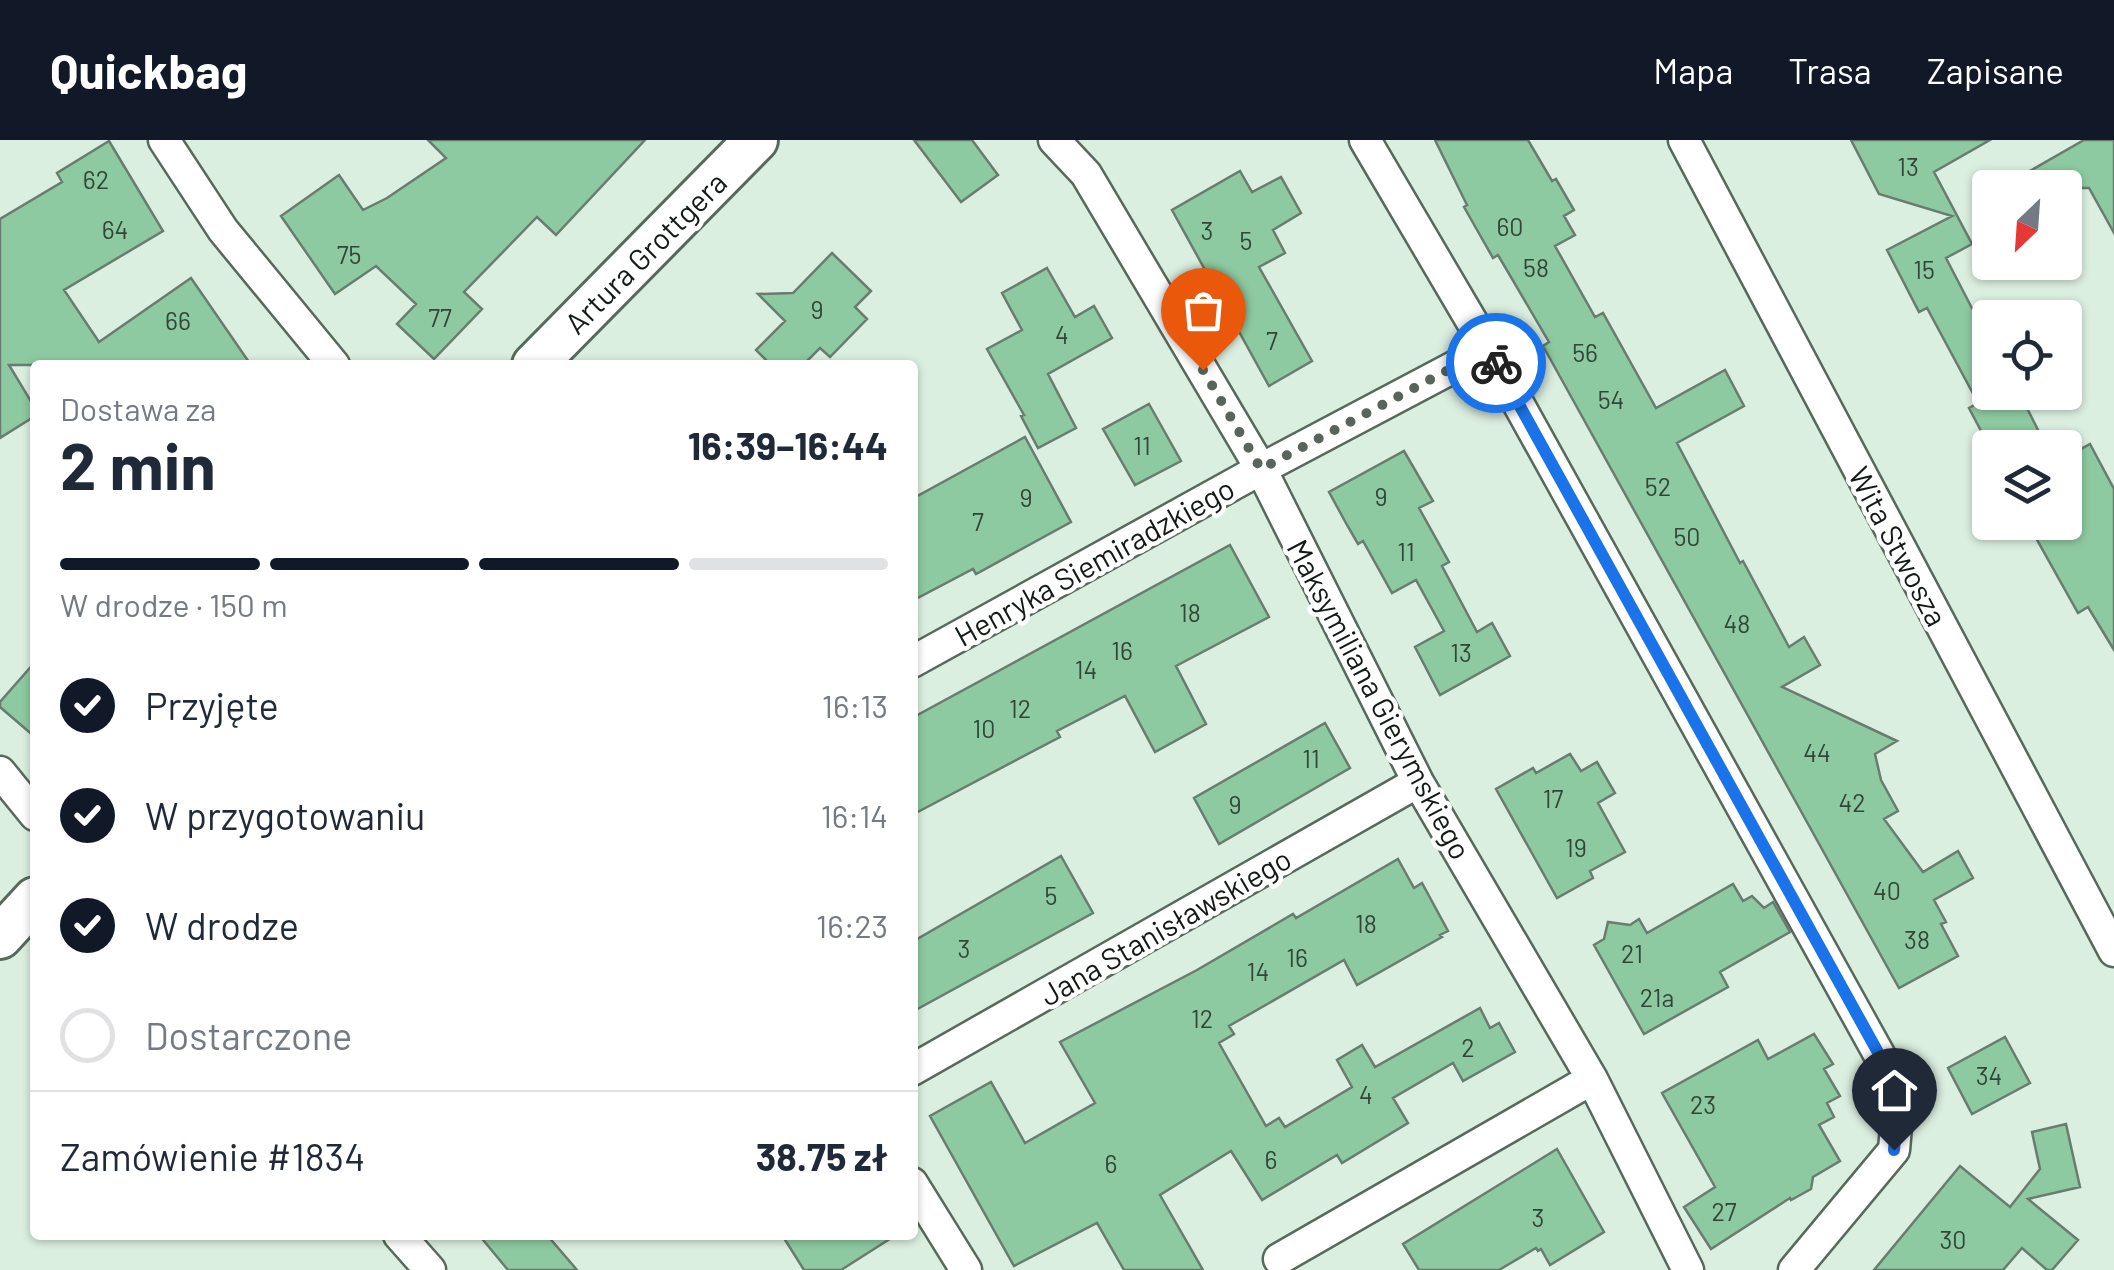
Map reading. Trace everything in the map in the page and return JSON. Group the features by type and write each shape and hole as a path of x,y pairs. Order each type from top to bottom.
{"street":[{"path":"164,140 223,230 330,360"},
{"name":"Artura Grottgera","path":"539,360 755,140"},
{"name":"Maksymiliana Gierymskiego","path":"1054,140 1086,174 1261,469 1418,782 1592,1079 1688,1270"},
{"path":"1364,140 1488,349 1880,1056 1898,1102 1894,1150 1794,1270"},
{"name":"Wita Stwosza","path":"1684,140 2114,951"},
{"name":"Henryka Siemiradzkiego","path":"918,659 1488,349"},
{"path":"0,772 30,809"},
{"name":"Jana Stanisławskiego","path":"918,1067 1418,782"},
{"path":"0,937 30,904"},
{"path":"1279,1259 1592,1079"},
{"path":"918,1193 966,1270"},
{"path":"403,1240 430,1270"}],"building":[{"path":"428,140 645,140 556,235 537,217 464,292 482,309 434,359 397,324 416,304 376,266 335,294 281,216 339,175 363,210 387,198 446,158"},
{"path":"914,140 972,140 998,175 961,202"},
{"path":"1435,140 1528,140 1574,210 1564,216 1575,235 1555,246 1595,317 1603,313 1656,408 1725,370 1744,406 1677,443 1789,647 1804,637 1820,665 1782,687 1897,741 1875,754 1881,780 1898,811 1884,819 1923,872 1958,851 1973,878 1934,900 1946,922 1941,924 1958,956 1899,988 1543,346 1549,342 1498,255 1493,258 1464,207 1467,205"},
{"path":"1851,140 1990,140 1934,172 1972,244 1946,258 1972,308 1972,392 1927,308 1919,312 1887,250 1952,216 1879,194"},
{"path":"2084,140 2114,140 2114,233 2089,188 2082,188 2082,170 2032,170"},
{"path":"109,141 163,231 64,290 99,342 191,278 248,360 30,360 30,365 9,365 30,400 30,419 0,438 0,219 62,182 57,173"},
{"path":"1240,171 1252,192 1281,177 1301,213 1273,230 1285,253 1259,267 1312,361 1269,386 1172,210"},
{"path":"832,253 871,291 855,307 867,319 830,357 820,348 808,360 766,360 756,350 785,321 758,294 793,293"},
{"path":"1047,268 1075,317 1094,306 1112,338 1048,374 1076,428 1038,448 987,349 1022,330 1002,293"},
{"path":"1149,404 1181,461 1135,485 1103,429"},
{"path":"1969,408 2028,410 2038,430 1981,430"},
{"path":"1025,437 1071,522 976,574 973,569 918,598 918,496"},
{"path":"2090,444 2114,489 2114,650 2088,607 2078,613 2037,540 2082,540 2082,448"},
{"path":"1404,451 1433,501 1419,508 1449,562 1442,566 1477,632 1492,623 1510,656 1440,695 1415,647 1444,631 1416,580 1392,593 1329,492"},
{"path":"1230,545 1269,617 1176,666 1206,724 1155,752 1125,696 1057,731 1060,737 918,812 918,715"},
{"path":"30,668 30,733 0,707 0,702"},
{"path":"1325,723 1350,768 1219,844 1194,798"},
{"path":"1570,754 1581,771 1597,762 1615,793 1598,803 1625,852 1590,871 1593,878 1557,898 1496,789 1533,768 1536,773"},
{"path":"1061,856 1093,913 918,1009 918,939"},
{"path":"1398,859 1414,888 1422,883 1448,931 1357,985 1344,960 1229,1026 1234,1034 1219,1043 1266,1126 1279,1118 1285,1127 1352,1087 1337,1060 1362,1045 1375,1067 1480,1008 1490,1028 1499,1023 1515,1052 1463,1081 1453,1063 1393,1098 1408,1123 1342,1163 1337,1155 1262,1200 1231,1151 1160,1195 1203,1270 1124,1270 1097,1223 1014,1266 930,1116 991,1082 1025,1143 1095,1103 1060,1042 1293,914 1296,918"},
{"path":"1733,884 1743,901 1752,896 1764,908 1773,902 1790,932 1720,972 1728,987 1644,1034 1594,945 1604,939 1608,922 1630,925 1639,919 1647,933"},
{"path":"1814,1034 1833,1064 1824,1069 1840,1096 1827,1103 1834,1117 1819,1125 1840,1161 1813,1177 1811,1189 1790,1198 1711,1249 1684,1207 1715,1187 1662,1093 1758,1040 1768,1059"},
{"path":"2005,1037 2030,1083 1972,1114 1948,1068"},
{"path":"2066,1124 2080,1187 2028,1199 2078,1240 2052,1270 2022,1248 2003,1270 1874,1270 1960,1166 2010,1207 2040,1169 2032,1132"},
{"path":"1557,1149 1604,1232 1550,1265 1541,1249 1536,1248 1499,1270 1419,1270 1403,1244"},
{"path":"483,1240 551,1240 577,1270 508,1270"},
{"path":"785,1240 888,1240 841,1270 804,1270"}],"way so far":[{"path":"1203,370 1261,469 1488,349 1496,363"}],"route":[{"path":"1496,363 1880,1056 1898,1102 1894,1150"}]}
